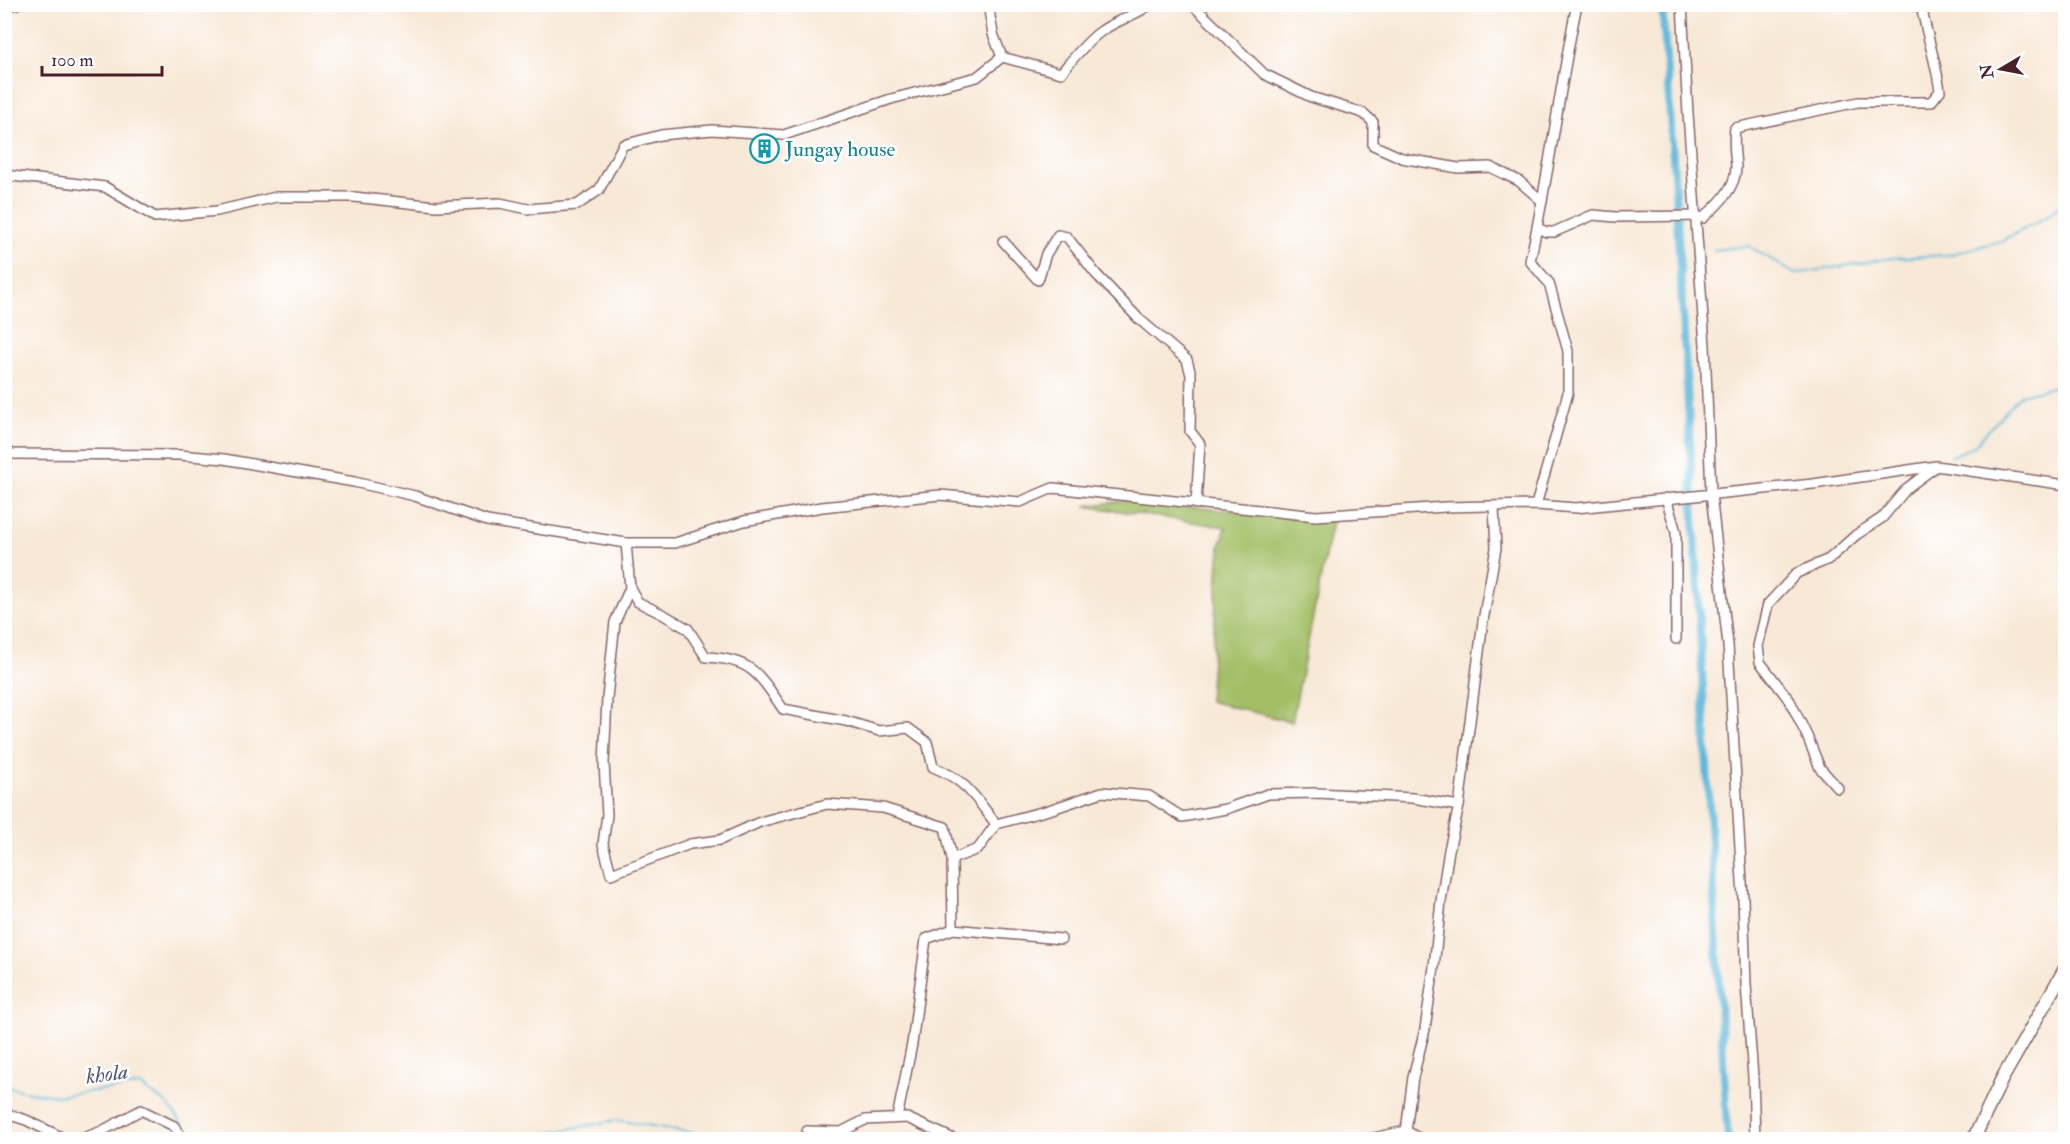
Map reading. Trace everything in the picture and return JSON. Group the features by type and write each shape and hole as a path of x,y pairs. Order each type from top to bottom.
{"street":[{"path":"4,6 17,4"},
{"path":"988,4 993,34 1002,57"},
{"path":"1002,57 1061,73 1101,31 1141,12 1151,4"},
{"path":"1192,4 1263,74 1311,97 1363,113 1373,122 1373,145 1402,158 1458,168 1490,167 1519,182 1542,201"},
{"path":"1536,505 1568,393 1568,351 1549,283 1530,261 1538,228 1563,69 1576,4"},
{"path":"1682,4 1705,345 1711,494 1728,645 1755,1140"},
{"path":"1538,228 1546,232 1554,232 1593,215 1616,218 1696,216 1703,218 1731,188 1736,169 1733,140 1735,129 1858,102 1931,102 1940,90 1937,67 1924,24 1921,4"},
{"path":"4,175 105,187 155,218 217,211 276,197 354,197 436,206 500,203 528,209 577,205 599,190 623,145 661,135 712,130 784,135 891,99 977,77 1002,57"},
{"path":"1003,240 1038,280 1046,254 1058,235 1067,237 1096,274 1139,319 1187,360 1191,375 1190,431 1200,444 1196,504"},
{"path":"4,454 180,455 224,459 354,482 415,496 487,521 626,543 675,543 744,520 822,507 940,495 1020,502 1053,488 1316,516 1445,507 1536,505 1576,508 1813,484 1936,466 2066,485"},
{"path":"1838,788 1820,768 1790,701 1760,662 1758,646 1768,604 1797,573 1829,559 1856,535 1882,518 1907,488 1936,466"},
{"path":"1666,498 1676,532 1676,639"},
{"path":"1406,1131 1413,1077 1425,1029 1441,901 1449,849 1459,806 1483,621 1496,548 1494,507"},
{"path":"626,543 630,588 639,602 688,629 705,657 738,660 761,677 783,709 846,721 879,731 908,728 927,742 933,767 953,775 961,782 996,824"},
{"path":"630,588 615,622 607,698 604,763 608,815 603,844 611,874 690,844 720,840 760,822 827,804 883,808 945,827 952,859 953,928"},
{"path":"952,859 978,849 996,824 1049,810 1101,792 1149,796 1182,817 1226,809 1268,794 1317,793 1413,798 1459,806"},
{"path":"897,1118 912,1044 926,939 953,928 1061,939"},
{"path":"1973,1140 2002,1079 2066,967"},
{"path":"78,1140 102,1131 141,1110 174,1126 184,1140"},
{"path":"4,1113 26,1120 67,1140"},
{"path":"807,1131 841,1132 865,1120 907,1118 956,1140"},
{"path":"1364,1140 1391,1137 1406,1131"},
{"path":"1406,1131 1422,1140"}],"green space":[{"path":"1130,500 1332,522 1292,722 1209,701 1220,548 1226,527 1085,506"}],"waterway":[{"path":"1662,4 1681,288 1728,1140"},
{"path":"1713,250 1749,246 1795,274 1892,258 1948,255 2001,241 2046,217 2066,201"},
{"path":"1952,456 1974,446 2020,395 2066,384"},
{"name":"khola","path":"4,1086 57,1096 141,1085 169,1107 191,1140"},
{"name":"khola","path":"476,1140 531,1136 617,1120 705,1135 775,1140"},
{"name":"khola","path":"886,1140 912,1133 923,1140"}],"place":[{"name":"Jungay house","path":"764,149"}]}
